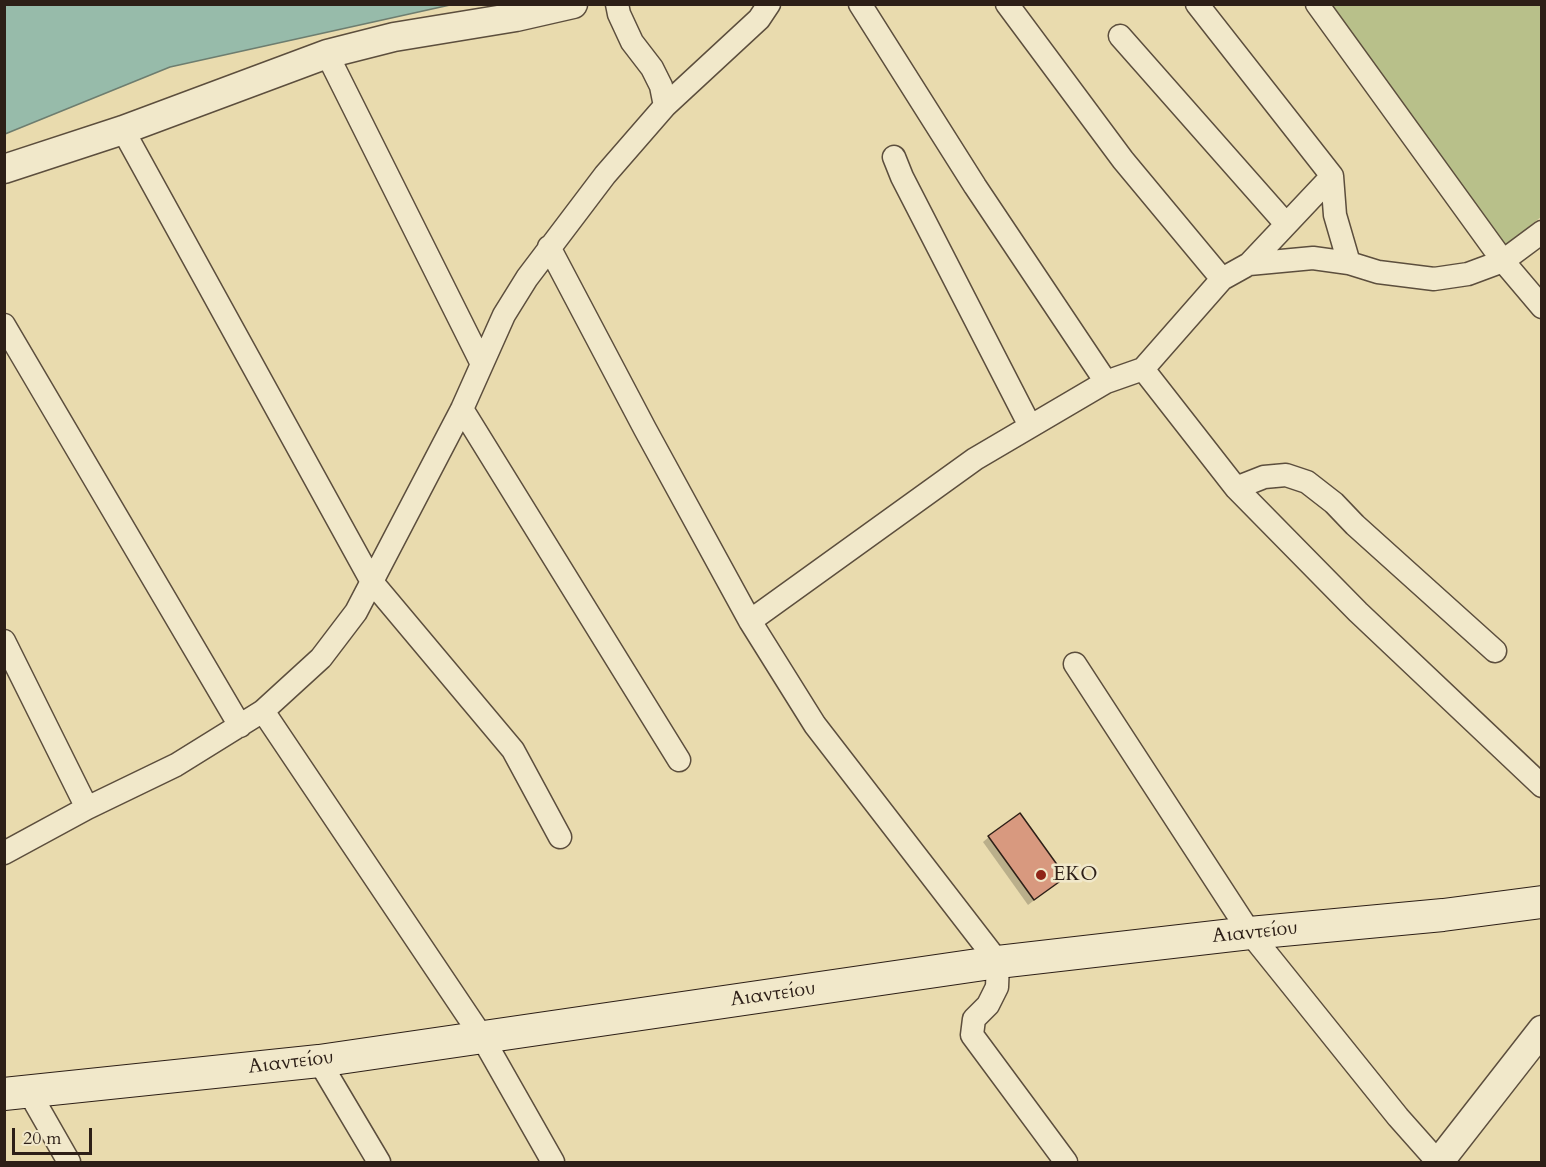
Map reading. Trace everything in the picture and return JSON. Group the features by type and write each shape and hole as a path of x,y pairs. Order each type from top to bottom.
{"main road":[{"name":"Αιαντείου","path":"17,1093 319,1061 998,962 1250,933 1443,915 1542,902"}],"street":[{"path":"4,169 123,130 327,54 394,37 516,18 573,4"},
{"path":"617,4 619,14 632,42 652,68 662,86 665,106"},
{"path":"4,853 87,808 176,765 240,726 263,711 321,658 356,612 462,409 504,315 549,247 605,175 665,106 759,19 769,4"},
{"path":"860,4 975,186 1106,382"},
{"path":"1006,4 1123,160 1222,279"},
{"path":"1197,4 1332,176 1335,215 1349,263"},
{"path":"1317,4 1503,261 1542,307"},
{"path":"1120,36 1286,224"},
{"path":"327,54 482,364"},
{"path":"123,130 372,582 513,750 560,837"},
{"path":"894,157 907,188 1030,426"},
{"path":"750,621 975,459 1106,382 1143,369 1222,279 1249,264 1332,176"},
{"path":"1249,264 1313,258 1349,263 1378,272 1434,279 1468,274 1503,261 1542,232"},
{"path":"549,247 750,621 815,725 998,962 998,987 988,1005 974,1019 972,1035 1066,1162"},
{"path":"4,325 240,726"},
{"path":"1143,369 1236,488 1358,612 1542,786"},
{"path":"462,409 680,760"},
{"path":"1236,488 1264,477 1286,475 1307,482 1334,503 1354,525 1495,651"},
{"path":"4,641 87,808"},
{"path":"1075,664 1250,933 1398,1117 1438,1162 1542,1030"},
{"path":"263,711 482,1037 553,1162"},
{"path":"319,1061 379,1162"},
{"path":"17,1093 69,1162"}],"green space":[{"path":"1325,5 1541,5 1541,217 1503,247"}],"shaded area":[{"path":"5,4 450,5 170,67 5,134"}],"building":[{"path":"1020,813 1066,877 1034,900 988,836"}],"place":[{"name":"EKO","path":"1041,875"}]}
